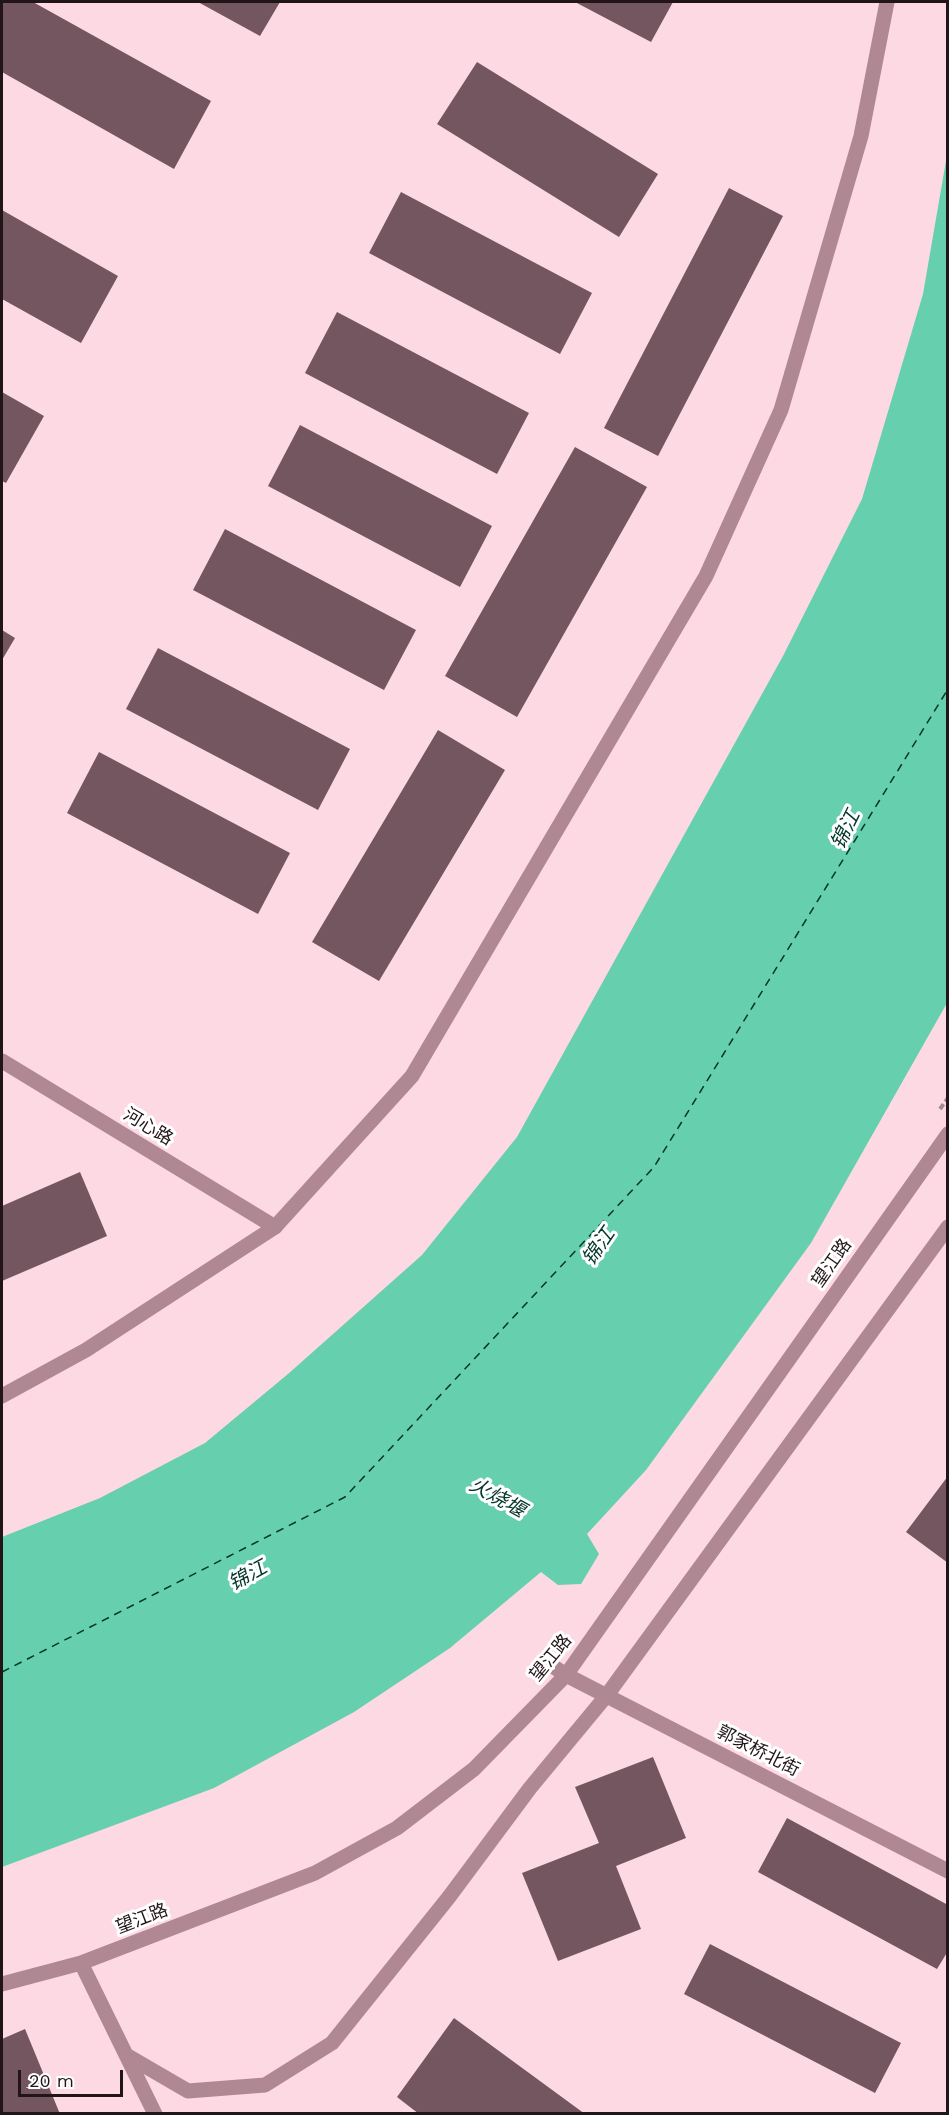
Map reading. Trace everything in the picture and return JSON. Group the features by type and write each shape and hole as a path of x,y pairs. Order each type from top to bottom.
{"street":[{"path":"2,1396 86,1350 275,1227 412,1076 706,576 781,410 861,136 887,2"},
{"name":"河心路","path":"2,1061 275,1227"},
{"name":"望江路","path":"2,1984 81,1963 315,1873 397,1828 474,1769 566,1675 948,1134"},
{"path":"126,2055 188,2091 265,2085 332,2043 449,1897 530,1788 607,1695 948,1227"},
{"name":"郭家桥北街","path":"551,1665 566,1675 948,1871"},
{"path":"81,1963 155,2114"}],"path":[{"path":"934,1117 948,1098"}],"water":[{"path":"947,155 947,1003 811,1243 646,1470 587,1534 599,1554 581,1584 558,1585 541,1572 450,1648 354,1712 214,1788 2,1867 2,1537 100,1498 205,1443 288,1374 422,1255 517,1137 783,656 862,499 923,294"}],"building":[{"path":"2,2 33,2 211,101 174,169 2,72"},
{"path":"198,2 280,2 260,36"},
{"path":"575,2 673,2 651,42"},
{"path":"477,62 658,174 619,237 437,124"},
{"path":"729,188 783,216 658,456 604,428"},
{"path":"401,192 592,293 560,354 369,253"},
{"path":"2,210 118,276 81,343 2,299"},
{"path":"337,312 529,413 497,474 305,373"},
{"path":"2,392 44,416 6,483 2,481"},
{"path":"300,425 492,526 460,587 268,486"},
{"path":"575,447 647,487 517,717 445,676"},
{"path":"225,529 416,630 384,690 193,590"},
{"path":"2,630 15,638 2,660"},
{"path":"158,648 350,749 318,810 126,709"},
{"path":"438,730 505,770 379,981 312,942"},
{"path":"99,752 290,853 258,914 67,813"},
{"path":"80,1172 107,1236 2,1281 2,1206"},
{"path":"948,1476 948,1563 906,1532"},
{"path":"653,1757 686,1838 616,1866 641,1929 558,1961 522,1873 599,1843 575,1787"},
{"path":"787,1818 948,1905 948,1951 937,1969 758,1872"},
{"path":"710,1944 901,2043 875,2093 684,1994"},
{"path":"454,2018 585,2114 419,2114 397,2097"},
{"path":"25,2029 60,2114 2,2114 2,2039"}],"ferry route":[{"path":"2,1672 345,1497 654,1167 948,689"}],"water label":[{"name":"锦江","path":"846,830"},
{"name":"锦江","path":"599,1247"},
{"name":"火烧堰","path":"497,1498"},
{"name":"锦江","path":"248,1576"}]}
